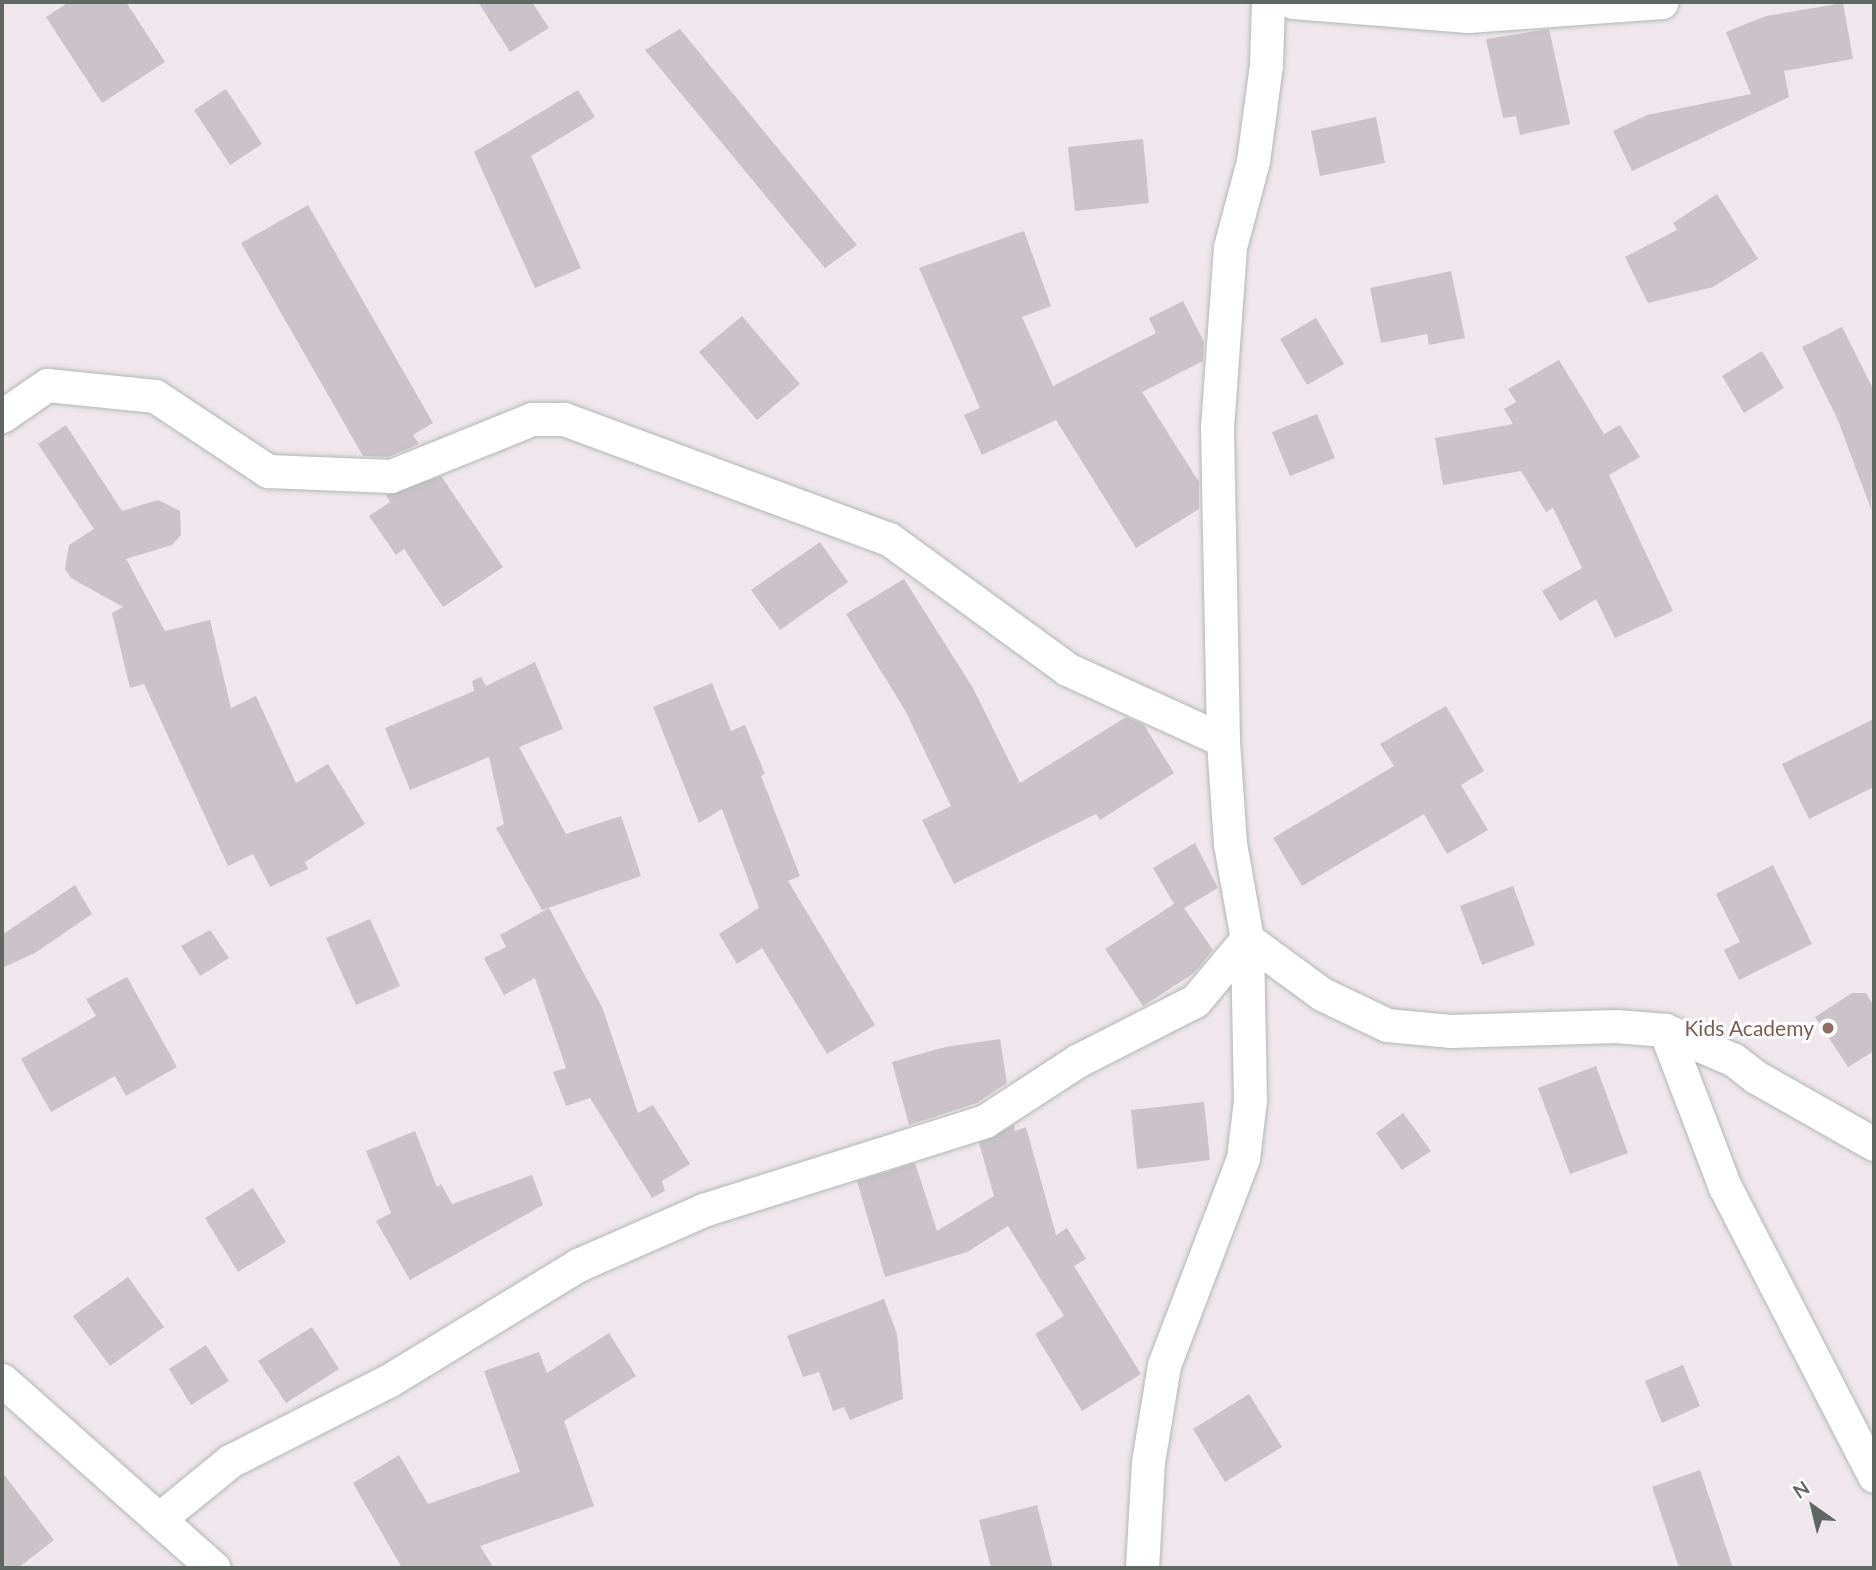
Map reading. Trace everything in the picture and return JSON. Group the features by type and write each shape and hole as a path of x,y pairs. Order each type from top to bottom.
{"street":[{"path":"1142,1568 1147,1462 1164,1365 1243,1158 1250,1100 1247,939 1230,844 1223,740 1217,551 1220,337 1230,247 1255,147 1266,65 1268,2"},
{"path":"1293,2 1468,16 1661,2"},
{"path":"2,416 47,385 155,396 268,471 391,476 532,419 564,419 889,539 1067,668 1223,740"},
{"path":"1247,939 1322,994 1387,1025 1450,1031 1616,1027 1665,1030 1734,1060 1767,1084 1874,1144"},
{"path":"159,1519 230,1461 388,1381 578,1265 703,1210 985,1121 1077,1061 1195,1000 1247,939"},
{"path":"1665,1030 1730,1196 1874,1476"},
{"path":"2,1380 214,1568"}],"building":[{"path":"69,2 126,2 165,62 102,103 46,17"},
{"path":"478,2 532,2 549,28 510,52"},
{"path":"1843,3 1853,59 1784,71 1789,97 1632,171 1613,131 1647,115 1751,94 1726,32 1766,16"},
{"path":"680,29 857,245 825,268 645,50"},
{"path":"1549,29 1570,124 1520,135 1516,116 1503,118 1486,39"},
{"path":"226,89 262,144 230,165 194,110"},
{"path":"578,90 595,117 531,156 581,268 535,288 474,152"},
{"path":"1376,117 1385,163 1320,176 1311,131"},
{"path":"1143,139 1149,203 1075,211 1068,147"},
{"path":"1717,194 1758,259 1713,287 1648,303 1625,257 1677,230 1673,223"},
{"path":"308,205 433,423 413,435 419,444 388,457 363,456 241,243"},
{"path":"1024,231 1051,306 1022,317 1053,386 1156,333 1149,318 1183,301 1204,342 1203,361 1142,392 1199,482 1199,509 1136,548 1056,420 982,455 964,415 980,408 919,268"},
{"path":"1451,271 1465,338 1429,345 1427,334 1381,343 1370,288"},
{"path":"742,316 800,384 757,420 699,352"},
{"path":"1316,318 1344,364 1307,385 1280,339"},
{"path":"1842,327 1874,391 1871,509 1837,418 1802,347"},
{"path":"1762,351 1784,388 1744,413 1722,376"},
{"path":"1559,360 1604,434 1620,425 1640,457 1609,475 1673,611 1615,638 1596,599 1560,621 1542,591 1582,568 1553,508 1546,512 1521,471 1443,485 1435,438 1513,424 1504,409 1516,402 1508,389"},
{"path":"1317,414 1335,458 1290,476 1272,432"},
{"path":"66,425 122,511 158,500 180,511 181,535 172,545 126,559 165,631 210,620 231,708 256,696 296,783 328,764 365,824 305,862 308,869 270,887 253,854 228,866 144,684 130,688 112,613 123,607 71,578 65,569 69,545 94,529 38,444"},
{"path":"441,476 503,567 443,607 404,549 396,555 369,516 390,502 386,495"},
{"path":"820,542 848,582 780,630 751,590"},
{"path":"904,579 973,688 1020,783 1126,717 1144,725 1174,773 1100,820 1096,814 954,884 922,820 951,806 906,712 846,614"},
{"path":"535,662 563,729 519,747 566,834 621,816 641,876 542,910 496,828 504,824 489,757 410,790 385,728 474,691 472,681 481,677 486,686"},
{"path":"712,683 731,731 745,725 765,774 761,776 800,876 788,881 875,1025 827,1054 762,948 737,964 719,934 759,908 722,809 699,823 653,707"},
{"path":"1446,706 1484,771 1461,785 1488,830 1447,854 1424,814 1302,886 1273,838 1394,766 1380,744"},
{"path":"1874,719 1874,787 1809,819 1782,764"},
{"path":"1195,843 1218,888 1184,908 1213,950 1194,973 1143,1006 1105,949 1174,904 1153,868"},
{"path":"1773,865 1812,944 1739,980 1724,950 1740,942 1716,894"},
{"path":"75,885 92,914 35,953 2,968 2,935"},
{"path":"1513,886 1535,945 1482,965 1460,906"},
{"path":"549,908 602,1007 638,1113 653,1105 690,1164 662,1181 665,1191 652,1198 590,1098 566,1106 553,1072 566,1068 535,978 504,995 484,958 506,947 500,935"},
{"path":"370,919 400,986 356,1005 326,938"},
{"path":"210,930 229,958 200,976 181,946"},
{"path":"127,977 177,1067 126,1096 115,1076 51,1112 21,1059 96,1016 86,999"},
{"path":"1852,993 1866,993 1874,1006 1874,1051 1848,1067 1815,1017"},
{"path":"1000,1039 1007,1083 977,1103 909,1125 892,1062 945,1047"},
{"path":"1596,1066 1628,1153 1570,1174 1538,1088"},
{"path":"1204,1102 1210,1160 1137,1169 1131,1110"},
{"path":"1403,1113 1431,1151 1402,1170 1376,1133"},
{"path":"1014,1125 1015,1131 1026,1127 1056,1235 1067,1228 1086,1259 1074,1266 1141,1374 1082,1411 1035,1334 1064,1316 1008,1226 967,1252 885,1277 857,1181 915,1163 937,1231 994,1196 979,1143"},
{"path":"415,1131 437,1187 441,1184 452,1204 532,1175 543,1205 410,1280 376,1221 391,1213 366,1151"},
{"path":"253,1188 286,1242 238,1272 205,1218"},
{"path":"128,1277 164,1327 110,1366 73,1316"},
{"path":"884,1299 897,1334 903,1399 850,1420 844,1407 833,1411 819,1372 803,1377 787,1336"},
{"path":"312,1327 339,1369 286,1403 258,1361"},
{"path":"609,1333 636,1376 564,1421 594,1506 480,1546 494,1568 402,1568 353,1483 399,1455 428,1504 520,1472 484,1371 539,1352 547,1373"},
{"path":"206,1345 229,1381 191,1405 169,1369"},
{"path":"1683,1365 1700,1406 1662,1423 1645,1381"},
{"path":"1249,1394 1282,1447 1225,1482 1193,1429"},
{"path":"1700,1470 1733,1568 1679,1568 1652,1487"},
{"path":"2,1472 54,1540 18,1568 2,1568"},
{"path":"1037,1505 1053,1568 991,1568 979,1520"}],"place":[{"name":"Kids Academy","path":"1828,1028"}]}
